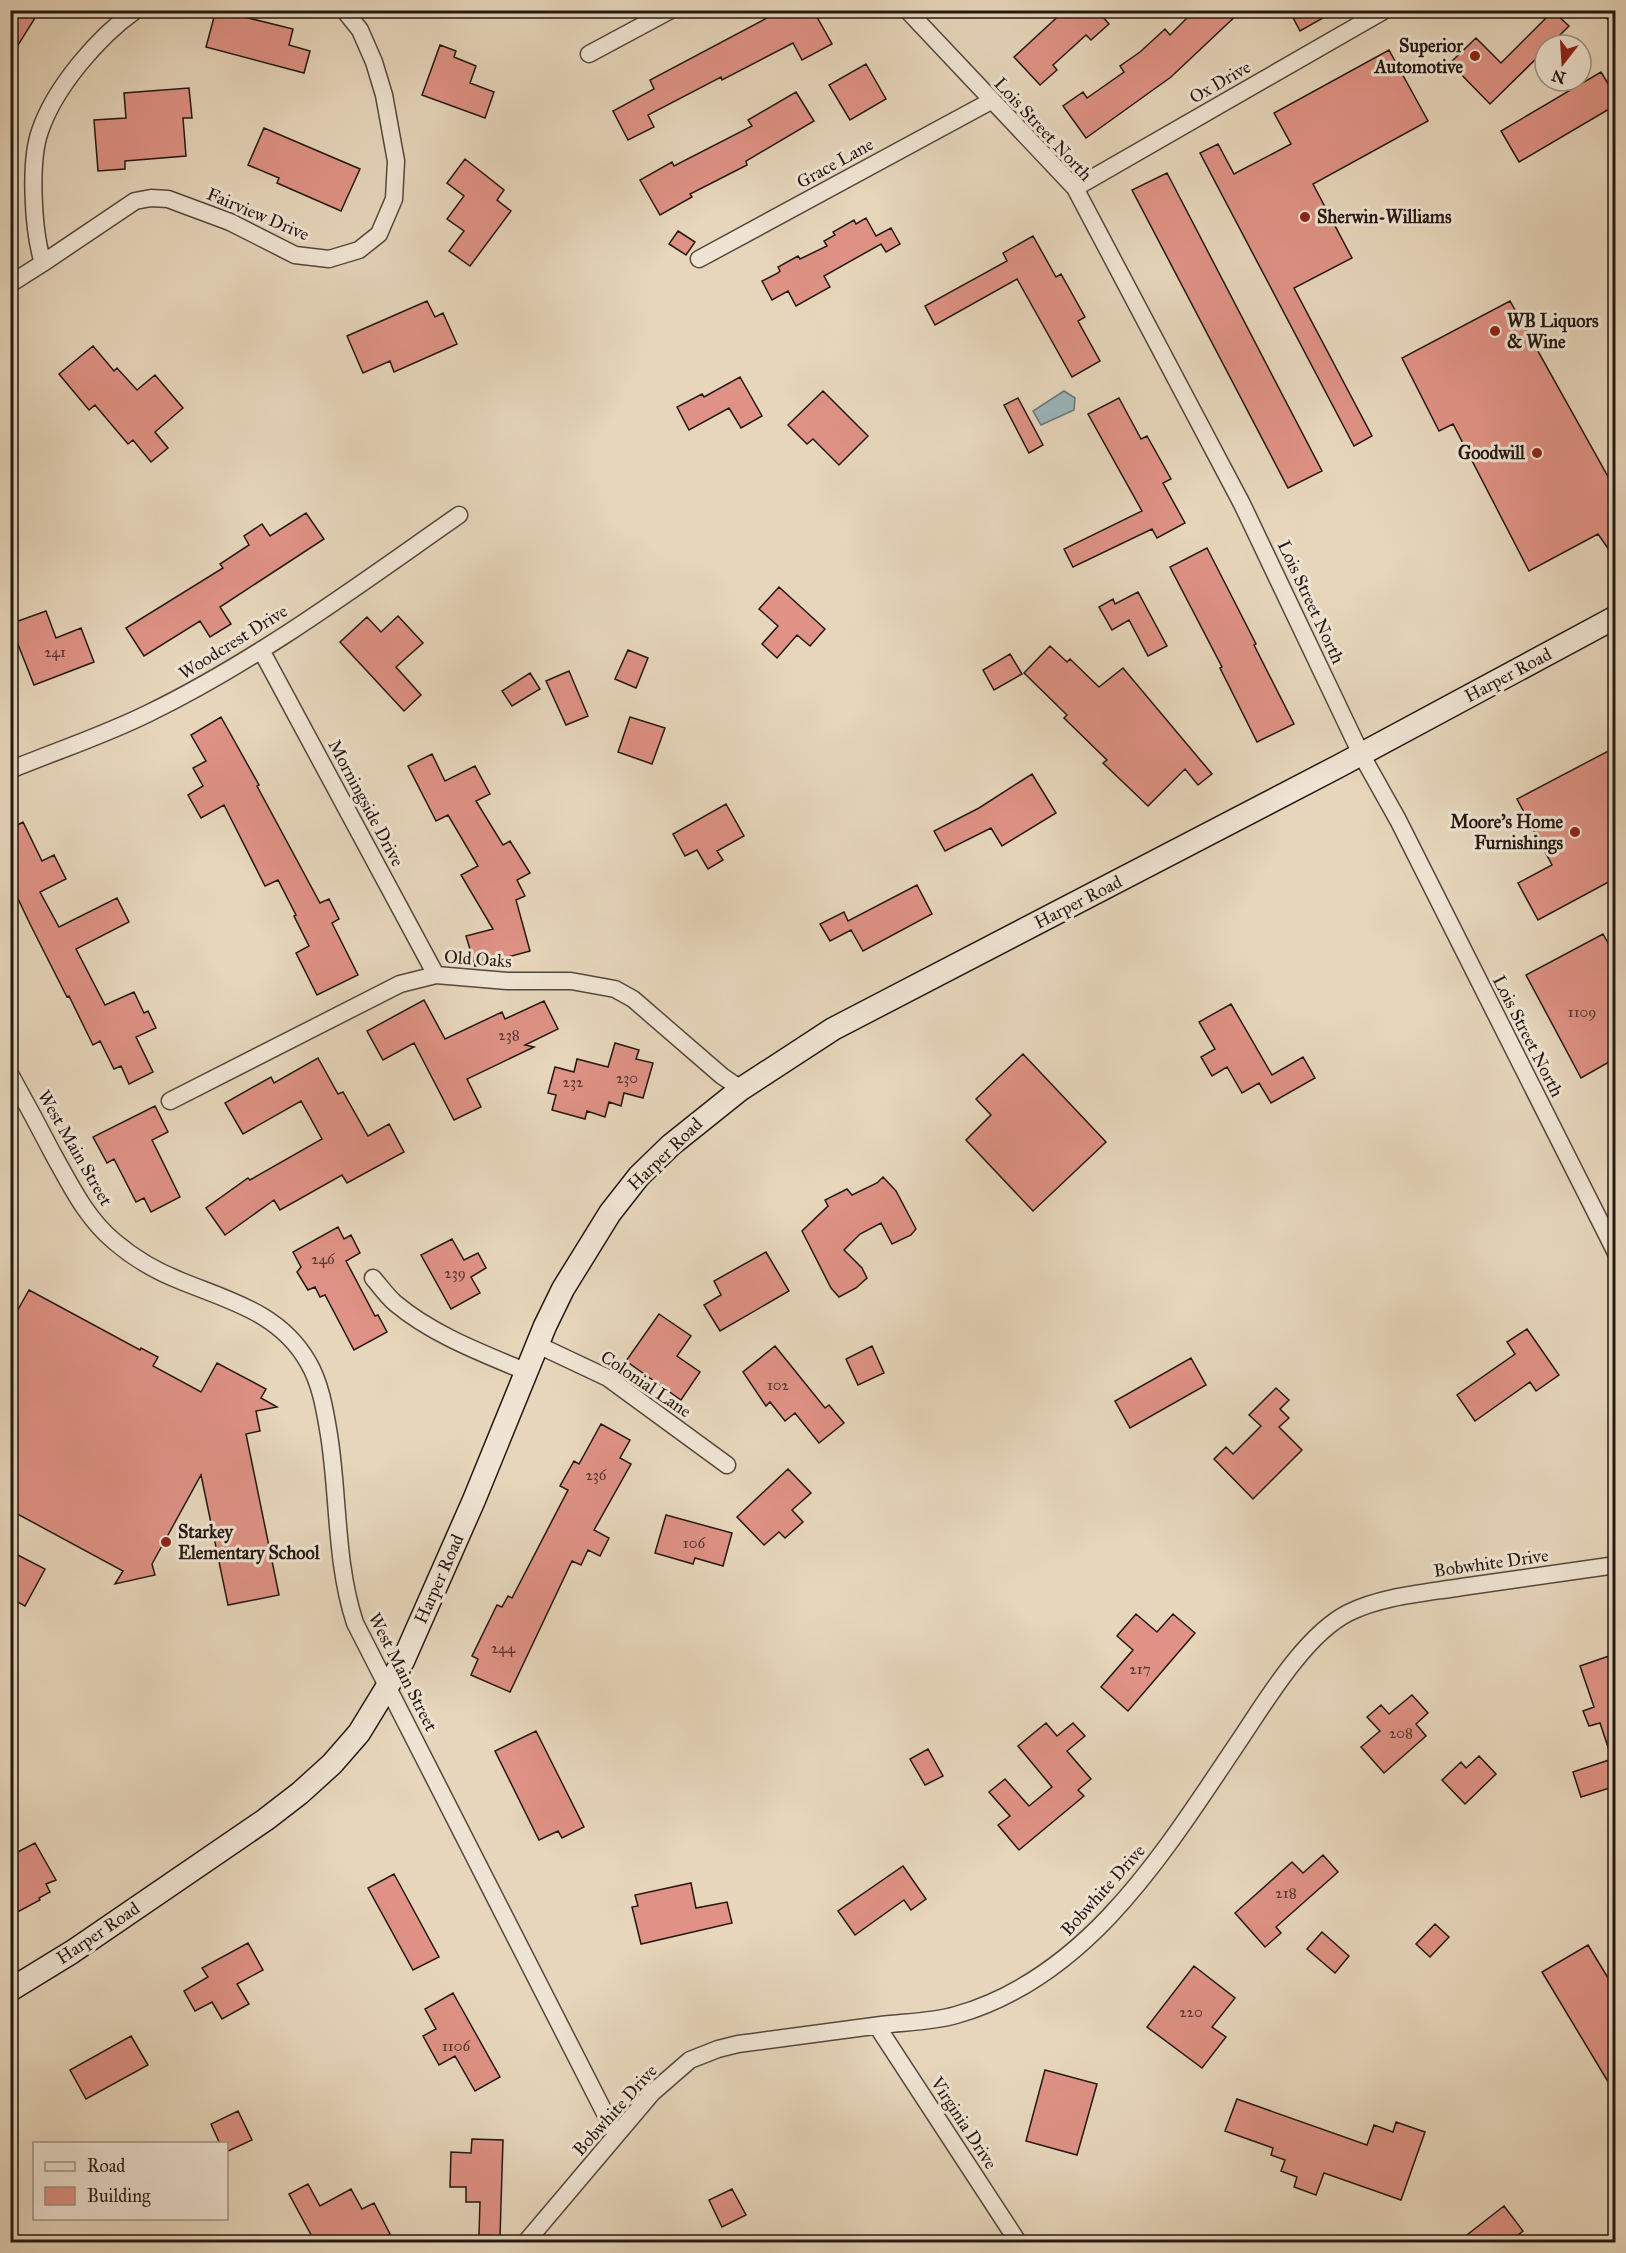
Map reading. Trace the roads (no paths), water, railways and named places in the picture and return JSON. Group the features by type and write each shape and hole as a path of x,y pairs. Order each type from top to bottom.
{"main road":[{"name":"Harper Road","path":"10,1990 81,1946 265,1820 332,1764 359,1733 403,1661 563,1289 610,1213 639,1176 671,1145 741,1089 833,1029 1361,754 1616,617"}],"street":[{"path":"43,263 35,217 34,167 39,132 55,99 76,69 106,35 136,10"},
{"name":"Fairview Drive","path":"10,284 135,201 151,198 168,199 230,222 296,255 329,259 359,250 379,234 394,199 396,161 384,95 374,62 360,30 344,10"},
{"path":"589,54 670,10"},
{"name":"Lois Street North","path":"907,10 1075,188 1242,504 1361,754 1398,820 1616,1253"},
{"name":"Ox Drive","path":"1075,188 1385,10"},
{"name":"Grace Lane","path":"699,259 991,101"},
{"name":"Woodcrest Drive","path":"10,770 148,714 208,682 261,650 459,515"},
{"name":"Morningside Drive","path":"261,650 436,975"},
{"name":"Old Oaks","path":"170,1101 400,984 436,975 507,981 571,981 615,989 633,999 722,1076 741,1089"},
{"name":"West Main Street","path":"10,1074 80,1204 114,1242 157,1270 255,1311 277,1325 296,1343 309,1363 327,1420 333,1460 340,1561 355,1623 616,2136"},
{"path":"373,1278 393,1302 427,1325 454,1340 527,1372"},
{"name":"Colonial Lane","path":"538,1345 608,1378 727,1465"},
{"name":"Bobwhite Drive","path":"526,2242 652,2093 690,2060 738,2044 953,2016 978,2008 1027,1984 1076,1950 1106,1919 1172,1840 1289,1670 1314,1638 1347,1614 1382,1601 1433,1591 1616,1565"},
{"name":"Virginia Drive","path":"877,2026 1018,2242"}],"water":[{"path":"1064,391 1075,398 1074,410 1041,425 1033,411"}],"place":[{"name":"Superior Automotive","path":"1475,56"},
{"name":"Sherwin-Williams","path":"1305,217"},
{"name":"WB Liquors & Wine","path":"1495,331"},
{"name":"Goodwill","path":"1537,453"},
{"name":"Moore's Home Furnishings","path":"1575,832"},
{"name":"Starkey Elementary School","path":"166,1542"}]}
